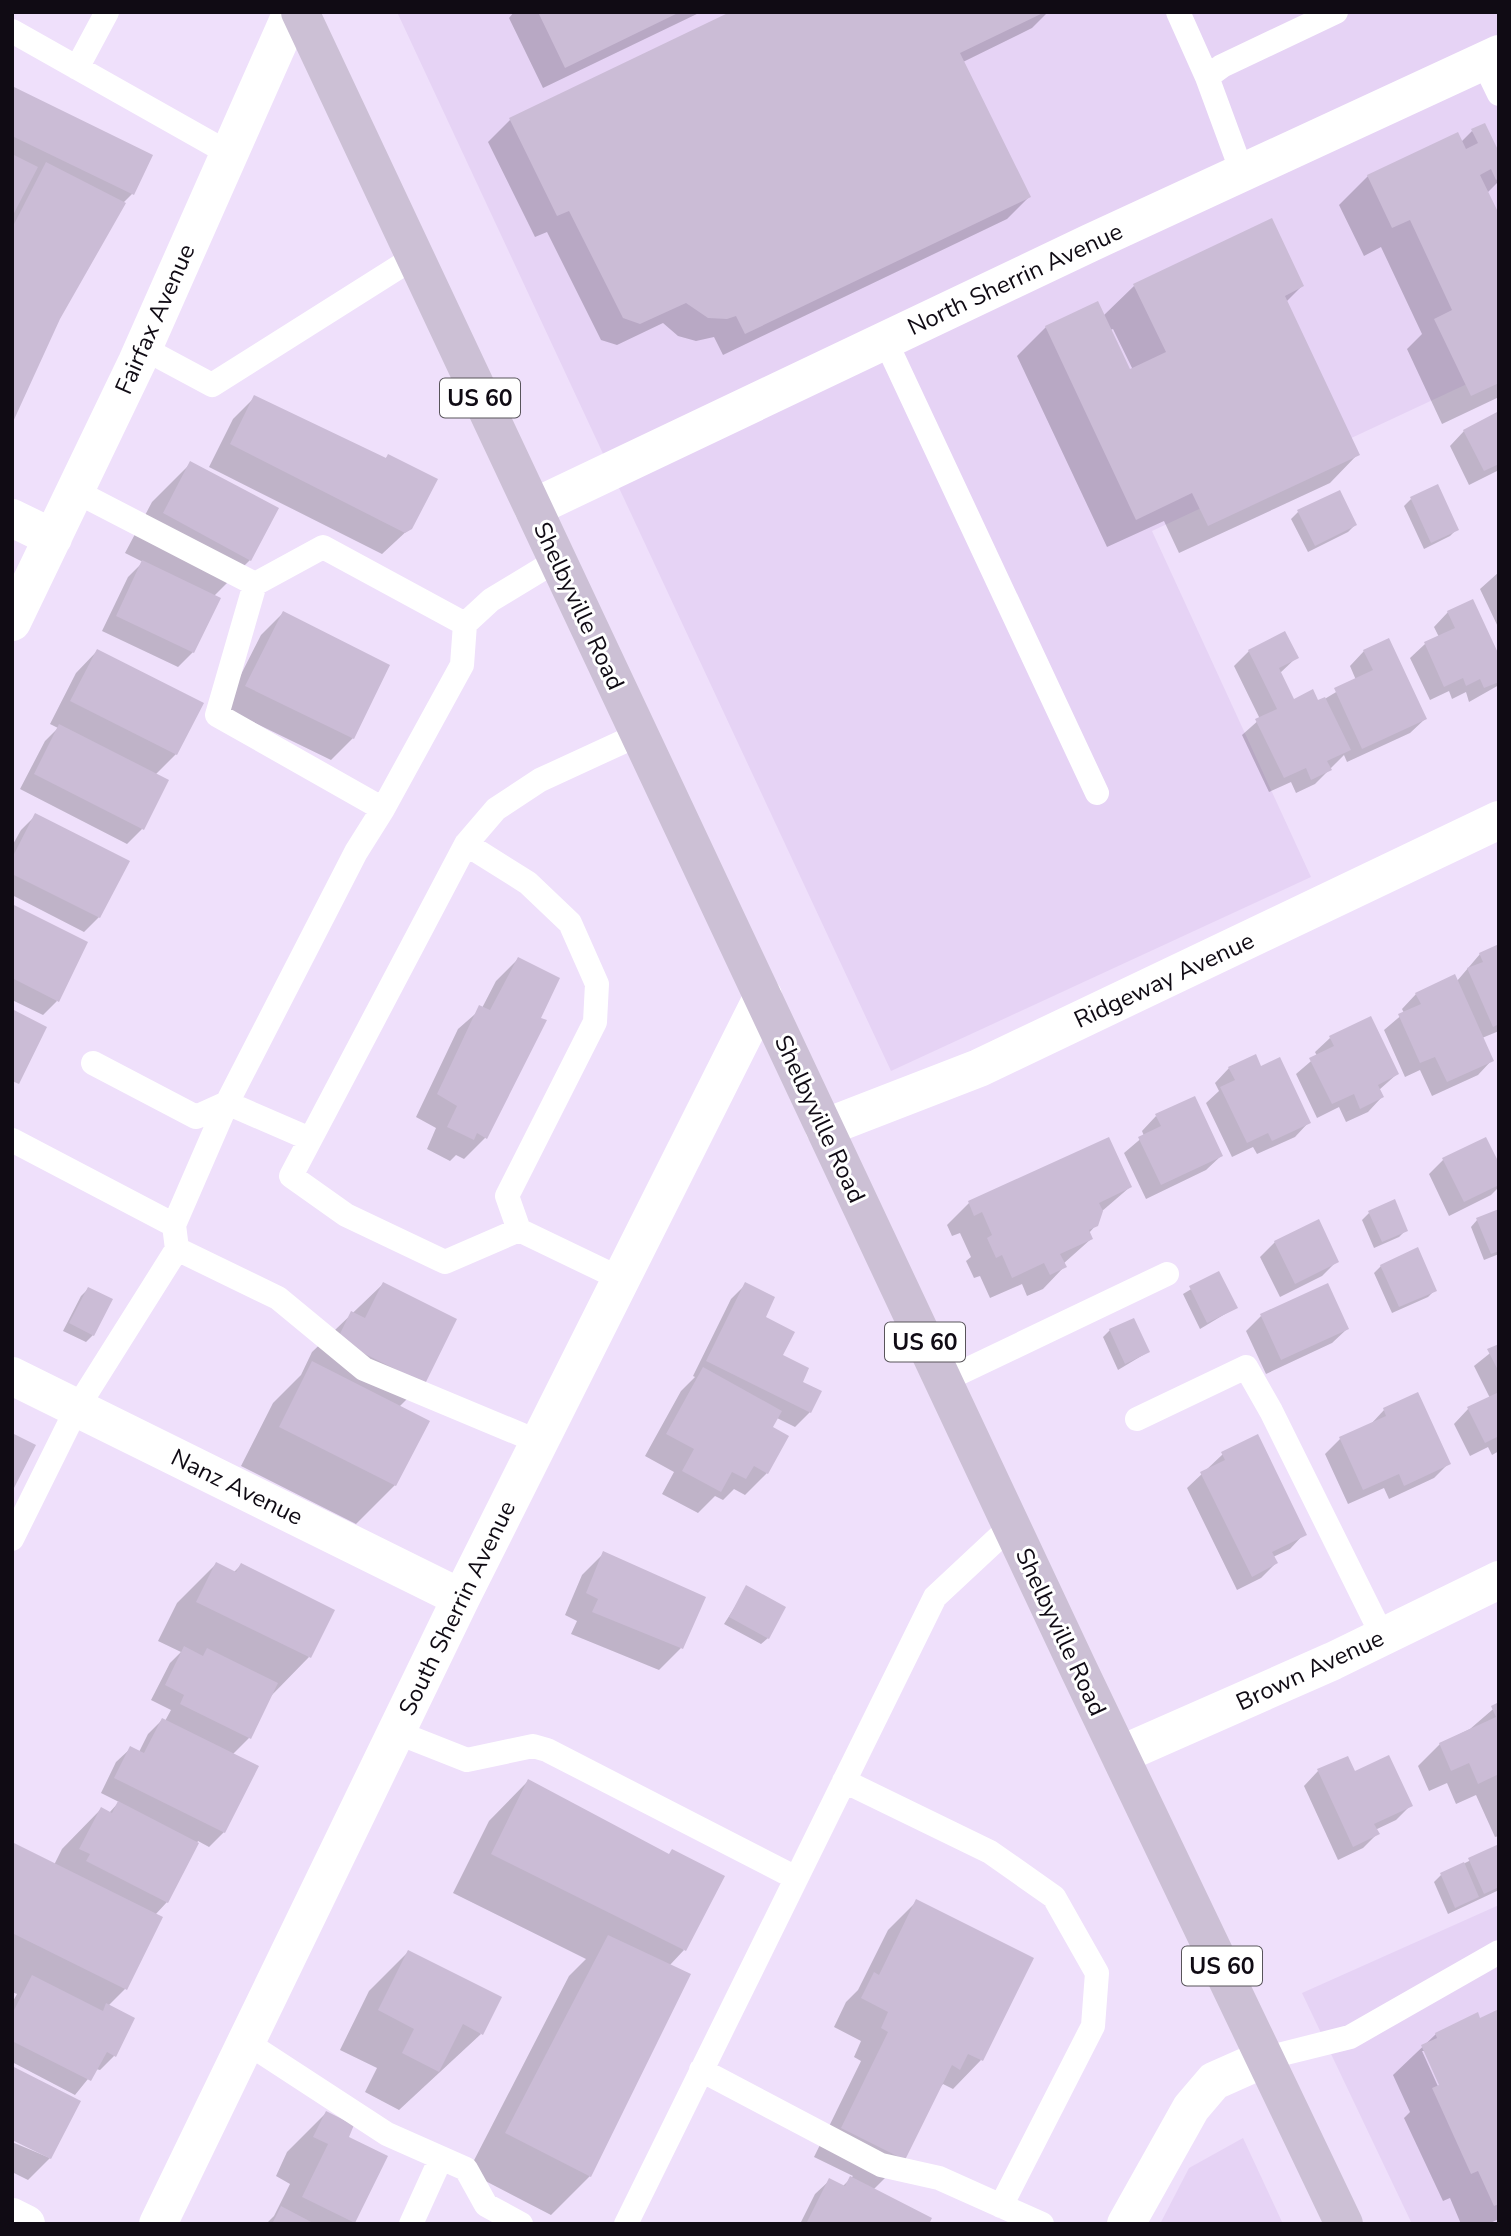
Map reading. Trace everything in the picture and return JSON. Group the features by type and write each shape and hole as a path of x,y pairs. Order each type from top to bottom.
{"main road":[{"name":"Shelbyville Road","path":"300,12 413,258 640,734 1011,1526 1344,2224"}],"street":[{"name":"Fairfax Avenue","path":"12,622 143,348 292,12"},
{"name":"North Sherrin Avenue","path":"533,508 1242,173 1493,70"},
{"path":"12,518 53,538"},
{"name":"Ridgeway Avenue","path":"824,1128 979,1068 1499,820"},
{"name":"South Sherrin Avenue","path":"158,2224 461,1598 763,996"},
{"name":"Nanz Avenue","path":"12,1376 461,1598"},
{"name":"Brown Avenue","path":"1120,1755 1383,1637 1499,1580"},
{"path":"1126,2224 1191,2108 1214,2081 1266,2058"},
{"path":"12,2217 26,2224"}],"lane":[{"path":"77,68 107,12"},
{"path":"1178,12 1206,76 1242,173"},
{"path":"1206,76 1336,12"},
{"path":"12,31 230,153"},
{"path":"143,348 212,385 413,258"},
{"path":"885,340 1097,793"},
{"path":"75,491 255,584"},
{"path":"383,809 217,715 255,584 323,547 465,624"},
{"path":"12,1539 77,1408 176,1237 228,1103 356,852 383,809 462,664 465,624 491,600 557,560"},
{"path":"519,1230 445,1262 346,1215 291,1176 466,844 496,809 540,780 640,734"},
{"path":"466,844 528,883 570,923 597,984 595,1022 508,1196 519,1230 621,1279"},
{"path":"93,1063 196,1116 228,1103 310,1139"},
{"path":"12,1140 278,1298 363,1369 539,1442"},
{"path":"943,1381 1167,1274"},
{"path":"1137,1419 1245,1367 1271,1411 1383,1637"},
{"path":"626,2224 935,1597 1011,1526"},
{"path":"396,1732 467,1760 533,1746 547,1750 796,1878"},
{"path":"844,1782 990,1852 1054,1897 1097,1973 1093,2026 1002,2206"},
{"path":"1266,2058 1350,2037 1499,1952"},
{"path":"246,2042 387,2134 466,2169 485,2205 521,2224"},
{"path":"701,2070 881,2165 939,2178 1042,2224"},
{"path":"411,2224 441,2158"}],"shaded area":[{"path":"397,12 1499,12 1499,369 1152,531 1311,877 891,1071"},
{"path":"1499,1905 1499,2224 1412,2224 1302,1993"},
{"path":"1243,2138 1283,2224 1160,2224 1189,2168"}],"building":[{"path":"538,12 680,12 565,68"},
{"path":"730,12 1045,12 960,53 1031,197 745,334 736,316 727,319 708,318 686,303 640,324 623,318 569,211 557,216 509,118"},
{"path":"12,86 153,155 134,195 12,136"},
{"path":"1485,123 1499,152 1499,178 1496,180 1491,169 1480,175 1499,214 1499,383 1471,396 1434,319 1452,310 1410,220 1392,228 1367,175 1458,132 1466,149 1478,143 1471,129"},
{"path":"12,154 38,167 12,217"},
{"path":"46,162 126,203 60,319 12,424 12,228"},
{"path":"1272,218 1304,286 1285,296 1360,455 1208,526 1192,493 1136,520 1045,326 1098,301 1130,369 1166,352 1133,284"},
{"path":"254,395 386,458 388,454 438,479 412,529 405,533 230,444"},
{"path":"1499,411 1499,464 1484,471 1463,430"},
{"path":"190,461 279,508 251,561 163,513"},
{"path":"1438,484 1459,530 1431,543 1410,497"},
{"path":"1340,490 1357,525 1315,546 1297,510"},
{"path":"142,560 221,598 194,653 116,616"},
{"path":"1473,599 1499,655 1499,682 1484,688 1480,679 1466,686 1463,678 1444,687 1424,642 1455,628 1447,611"},
{"path":"283,611 390,665 354,739 245,686"},
{"path":"1285,631 1299,658 1279,668 1294,699 1313,689 1318,700 1325,697 1351,750 1327,761 1332,770 1311,780 1306,768 1284,778 1255,719 1277,709 1248,650"},
{"path":"1389,638 1427,719 1362,749 1334,688 1373,670 1363,650"},
{"path":"97,649 204,703 177,755 70,701"},
{"path":"59,724 169,780 144,830 34,774"},
{"path":"35,813 130,861 100,918 12,874 12,858"},
{"path":"12,904 88,942 59,1002 12,978"},
{"path":"1499,944 1499,1024 1493,1027 1467,968 1483,962 1479,953"},
{"path":"518,957 560,978 541,1018 547,1020 487,1139 477,1133 474,1140 447,1127 457,1106 437,1094 479,1005 490,1010"},
{"path":"1455,974 1494,1061 1447,1082 1435,1057 1420,1063 1398,1014 1421,1004 1415,993"},
{"path":"12,1009 47,1027 19,1084 12,1081"},
{"path":"1371,1016 1399,1074 1378,1085 1384,1097 1360,1109 1354,1094 1332,1104 1309,1058 1334,1046 1329,1036"},
{"path":"1256,1054 1261,1066 1280,1057 1311,1123 1272,1141 1268,1133 1247,1143 1220,1087 1235,1080 1228,1067"},
{"path":"1195,1096 1223,1156 1161,1185 1138,1137 1161,1126 1155,1114"},
{"path":"1109,1137 1132,1187 1099,1203 1103,1211 1098,1226 1089,1230 1093,1239 1060,1254 1067,1267 1050,1275 1044,1263 1012,1278 1002,1255 996,1258 987,1238 992,1235 982,1212 974,1216 968,1201"},
{"path":"1486,1137 1499,1163 1499,1185 1464,1202 1442,1158"},
{"path":"1395,1199 1408,1231 1382,1242 1368,1211"},
{"path":"1499,1209 1499,1251 1491,1254 1476,1218"},
{"path":"1319,1219 1339,1262 1295,1284 1274,1241"},
{"path":"1418,1247 1437,1291 1399,1307 1380,1265"},
{"path":"1219,1271 1238,1308 1207,1323 1189,1286"},
{"path":"383,1282 457,1319 425,1384 337,1340 351,1311 365,1318"},
{"path":"745,1282 775,1297 766,1317 795,1332 783,1355 809,1368 803,1382 822,1391 811,1413 706,1361"},
{"path":"1328,1283 1349,1329 1281,1360 1260,1314"},
{"path":"88,1287 113,1299 94,1336 69,1323"},
{"path":"1134,1318 1150,1352 1125,1364 1109,1329"},
{"path":"1499,1344 1499,1372 1487,1349"},
{"path":"312,1361 430,1421 396,1486 279,1427"},
{"path":"703,1367 782,1411 773,1427 789,1436 768,1474 754,1466 746,1479 732,1472 721,1492 682,1471 694,1449 666,1434"},
{"path":"1418,1392 1451,1464 1404,1486 1399,1474 1363,1490 1339,1437 1386,1416 1383,1408"},
{"path":"1499,1392 1499,1436 1485,1443 1467,1407"},
{"path":"12,1433 36,1445 14,1488 12,1487"},
{"path":"1258,1434 1307,1535 1272,1552 1278,1563 1252,1577 1200,1472 1225,1460 1221,1452"},
{"path":"603,1551 706,1597 683,1649 592,1612 598,1599 586,1593"},
{"path":"216,1562 236,1572 241,1563 335,1610 311,1658 196,1602"},
{"path":"746,1585 786,1607 769,1639 729,1617"},
{"path":"184,1646 203,1656 207,1648 278,1683 251,1739 180,1704 184,1695 165,1685"},
{"path":"1499,1702 1499,1774 1478,1784 1469,1763 1451,1771 1439,1743 1496,1717 1491,1706"},
{"path":"162,1718 259,1766 225,1833 114,1778 130,1746 144,1753"},
{"path":"1389,1755 1413,1806 1374,1824 1380,1834 1353,1847 1317,1769 1348,1756 1355,1771"},
{"path":"528,1779 669,1854 672,1849 725,1876 686,1951 491,1854"},
{"path":"118,1801 199,1843 168,1903 86,1861 90,1854 79,1849 101,1807 112,1813"},
{"path":"12,1842 163,1917 127,1990 12,1933"},
{"path":"1499,1844 1499,1887 1484,1894 1468,1858"},
{"path":"1464,1862 1479,1897 1455,1908 1440,1873"},
{"path":"916,1899 1034,1958 983,2061 968,2054 960,2070 952,2065 905,2160 841,2128 888,2032 881,2028 888,2012 861,1998 874,1972 879,1975"},
{"path":"608,1935 691,1974 591,2177 505,2133"},
{"path":"408,1950 502,1997 483,2035 463,2024 439,2072 402,2053 414,2029 378,2010"},
{"path":"32,1975 103,2011 106,2003 135,2018 116,2057 107,2052 91,2081 12,2041 12,2014"},
{"path":"1499,2009 1499,2204 1494,2206 1478,2171 1471,2174 1432,2088 1439,2085 1421,2045 1437,2038 1435,2033 1478,2012 1480,2018"},
{"path":"12,2066 81,2101 51,2159 12,2140"},
{"path":"326,2111 354,2125 349,2137 388,2156 355,2223 302,2197 328,2144 313,2137"},
{"path":"850,2176 932,2218 929,2224 807,2222 829,2178 845,2186"},
{"path":"281,2206 315,2224 272,2224"}]}
